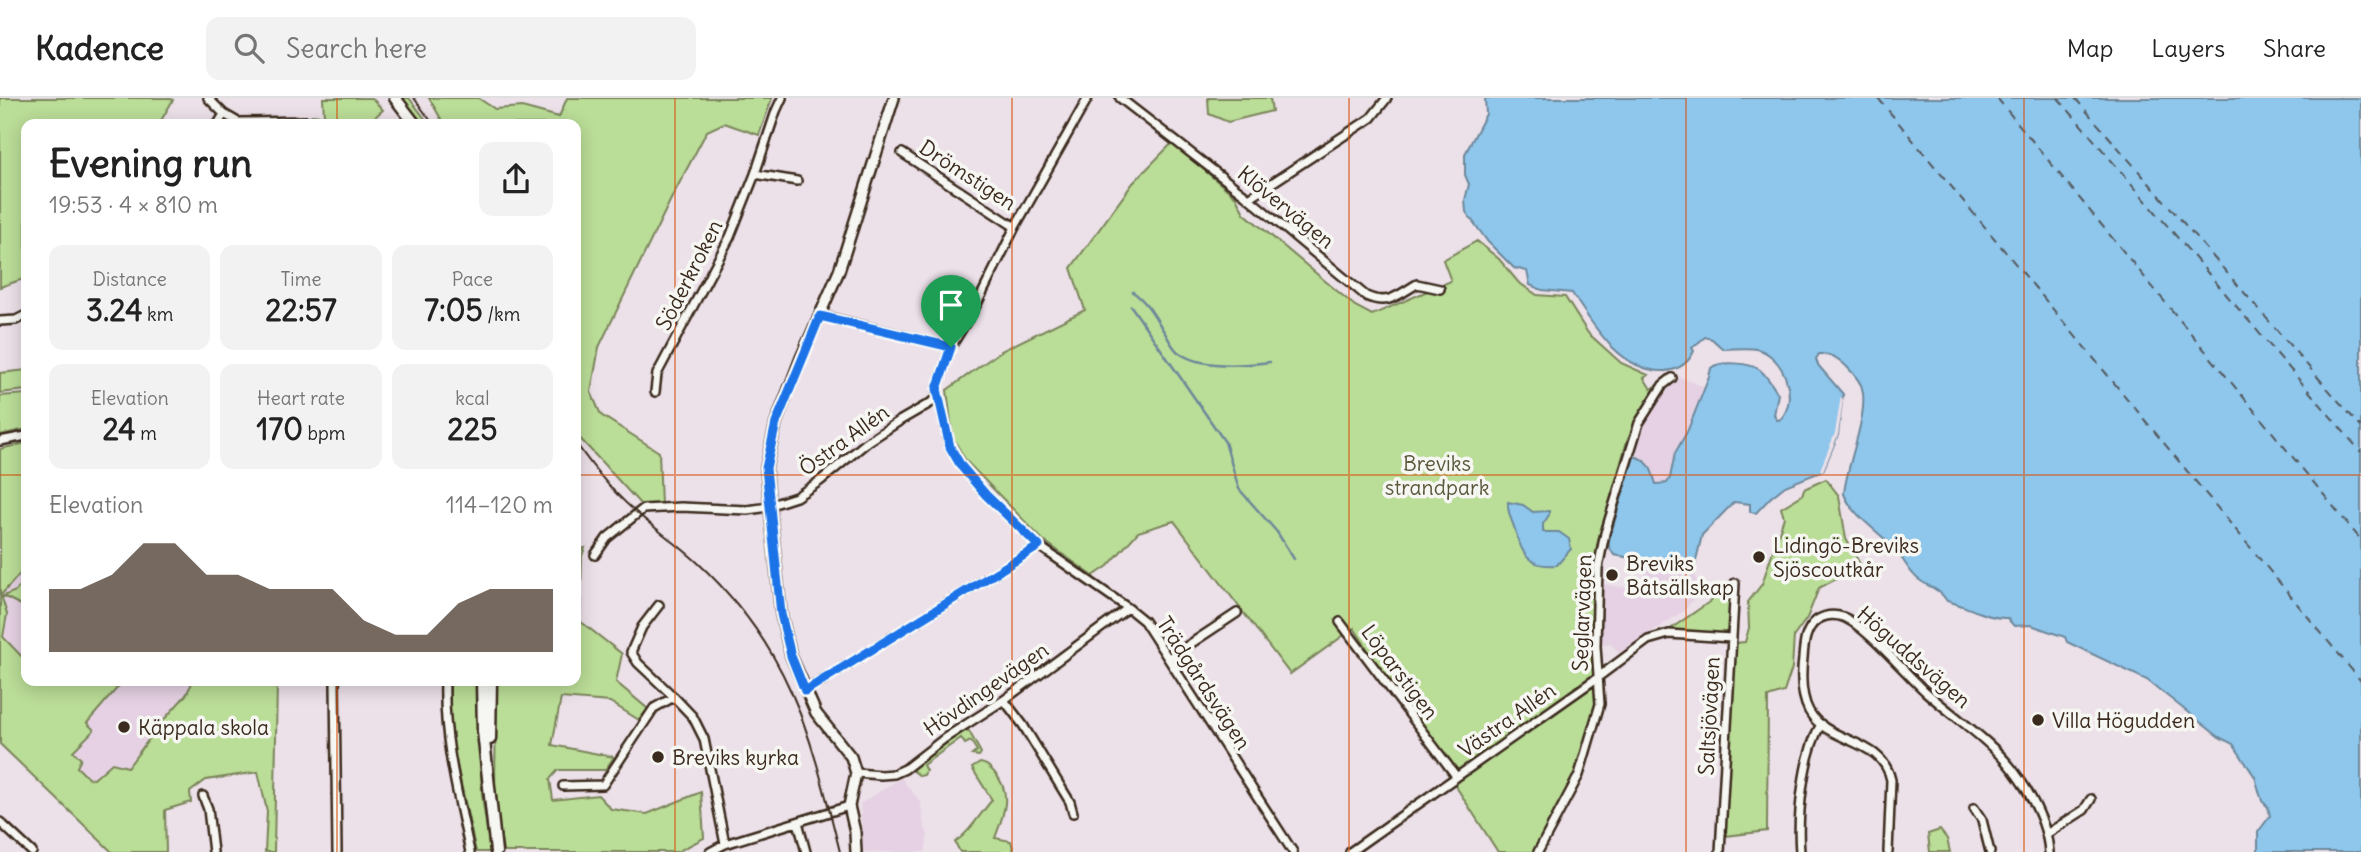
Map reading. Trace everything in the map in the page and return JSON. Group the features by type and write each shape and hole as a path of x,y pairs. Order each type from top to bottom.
{"main road":[{"path":"395,98 411,119"},
{"path":"482,686 488,789 496,852"},
{"path":"488,789 491,686"}],"street":[{"path":"208,98 233,119"},
{"name":"Söderkroken","path":"655,392 657,374 730,237 782,98"},
{"path":"856,852 849,806 856,773 851,757 816,713 805,691 791,656 781,614 766,468 770,444 801,358 839,271 894,98"},
{"name":"Trädgårdsvägen","path":"1088,98 951,347 937,389 950,447 961,466 986,495 1039,546 1144,621 1293,852"},
{"name":"Klövervägen","path":"1120,98 1249,198 1366,296 1385,301 1417,284 1440,289"},
{"path":"1249,198 1371,118 1387,98"},
{"path":"221,119 224,114"},
{"name":"Drömstigen","path":"902,153 1015,227"},
{"path":"755,174 797,181"},
{"path":"820,316 951,347"},
{"path":"0,321 21,318"},
{"name":"Seglarvägen","path":"1538,852 1579,775 1600,704 1597,678 1598,569 1605,533 1639,423 1663,385 1672,378"},
{"name":"Östra Allén","path":"595,555 607,538 643,509 681,507 747,510 796,497 866,443 939,398"},
{"path":"0,441 21,437"},
{"path":"805,691 1039,546"},
{"name":"Saltsjövägen","path":"1720,852 1735,583"},
{"path":"659,606 642,627 631,652 638,663 693,718 704,739 725,844"},
{"name":"Hövdingevägen","path":"856,773 894,774 905,769 1128,608"},
{"path":"1169,658 1237,613"},
{"name":"Höguddsvägen","path":"1821,724 1808,710 1802,689 1805,636 1818,620 1835,615 1845,618 1873,640 1926,692 1997,752 2015,772 2035,804 2048,833 2049,852"},
{"name":"Löparstigen","path":"1340,622 1456,776"},
{"name":"Västra Allén","path":"1350,852 1648,640 1661,635 1731,638"},
{"path":"335,686 337,852"},
{"path":"445,686 447,743 470,852"},
{"path":"563,786 604,785 654,708 674,697"},
{"path":"1004,700 1023,725 1070,802 1073,813"},
{"path":"1800,852 1800,809 1814,737 1821,724 1870,750 1889,769 1891,780 1888,852"},
{"path":"202,796 208,809 213,852"},
{"path":"2048,833 2084,810 2091,799"},
{"path":"709,852 725,844 849,806"},
{"path":"1973,808 1982,820 1990,852"},
{"path":"0,822 32,852"},
{"path":"798,822 806,852"}],"shaded area":[{"path":"1679,377 1705,387 1687,432 1675,453 1669,480 1667,483 1656,484 1646,460 1631,454 1655,405"},
{"path":"21,516 21,656 3,637 6,614 1,595"},
{"path":"1648,563 1695,571 1698,593 1684,611 1619,653 1610,643 1599,645 1602,584 1641,590"},
{"name":"Käppala skola","path":"116,686 190,686 128,767 88,779 77,767 73,751 93,730 87,723 118,688"},
{"path":"901,778 921,803 923,823 928,835 925,852 864,852 860,804"}],"green space":[{"path":"0,98 173,100 162,119 21,119 21,280 0,287"},
{"path":"323,98 372,98 383,110 373,119 311,118 312,115 324,116"},
{"path":"402,98 409,98 425,119 417,119"},
{"path":"429,98 478,98 495,109 522,107 559,117 567,98 772,98 759,135 724,123 707,131 599,347 591,392 601,415 659,452 661,505 642,506 581,439 581,119 441,119"},
{"path":"1208,98 1270,98 1272,111 1228,122 1209,114"},
{"name":"Breviks strandpark","path":"1172,143 1236,197 1244,213 1355,306 1372,315 1451,281 1443,260 1477,241 1499,259 1518,282 1537,295 1565,297 1588,333 1621,363 1648,375 1644,378 1651,389 1655,386 1628,438 1597,545 1592,645 1595,709 1574,777 1534,852 1498,852 1354,628 1290,674 1174,521 1138,532 1108,566 1093,576 1043,540 966,461 953,438 947,390 1001,351 1085,310 1071,268 1133,183"},
{"path":"21,371 21,391 0,393 0,373"},
{"path":"21,394 21,430 0,435 0,396"},
{"path":"21,444 21,573 1,595 7,614 3,637 21,656 21,686 118,687 87,723 94,730 73,751 81,759 77,767 88,778 94,779 112,763 128,767 190,686 277,686 274,852 265,852 267,811 258,772 206,780 190,792 191,802 165,810 166,852 112,852 0,744 0,449"},
{"path":"1826,479 1839,496 1846,539 1861,566 1819,588 1807,618 1794,636 1792,668 1784,692 1768,697 1767,831 1725,836 1735,643 1745,642 1749,628 1748,602 1762,584 1784,517 1781,508 1802,495 1804,489"},
{"path":"585,548 582,556 581,588 581,549"},
{"path":"21,584 21,605 3,596 16,591"},
{"path":"1728,589 1731,592 1730,630 1721,634 1669,630"},
{"path":"581,622 622,654 616,682 648,709 639,720 610,702 561,698 552,745 614,757 605,770 558,770 550,779 553,800 598,795 611,809 647,814 701,792 704,838 677,852 503,852 495,798 496,686 581,686"},
{"path":"450,686 477,686 482,795 490,852 476,852 450,733"},
{"path":"965,730 969,731 981,753 979,756 972,755 977,751 971,741 965,744 961,738 923,765 926,771 924,775 920,776 912,770 912,767"},
{"path":"980,763 994,772 1000,780 1005,796 1004,812 995,838 1011,841 1014,852 960,852 955,842 992,800 972,768"},
{"path":"1940,830 1947,839 1950,852 1930,852 1928,834"}],"water":[{"path":"1485,98 2361,98 2361,852 2258,852 2258,832 2270,816 2268,807 2262,801 2255,777 2233,744 2219,737 2147,680 2067,642 2065,637 2031,625 2014,626 2007,618 1984,614 1947,601 1939,592 1917,578 1893,547 1853,509 1844,494 1861,423 1863,396 1861,385 1855,376 1841,361 1831,356 1819,354 1816,359 1843,394 1838,435 1823,471 1785,486 1756,513 1750,512 1750,504 1734,502 1702,535 1694,569 1614,555 1609,547 1609,540 1634,456 1649,466 1656,484 1667,483 1675,453 1687,432 1711,368 1736,363 1760,370 1778,394 1774,415 1777,420 1781,419 1789,400 1786,379 1775,360 1767,353 1753,348 1723,349 1712,339 1705,337 1692,348 1692,356 1686,363 1665,371 1649,370 1622,356 1610,345 1572,293 1542,290 1530,285 1527,271 1514,268 1488,242 1466,212 1465,200 1469,184 1465,175 1465,154 1486,114"},
{"path":"1508,502 1523,505 1533,512 1549,511 1543,524 1543,532 1559,532 1569,539 1571,549 1557,565 1539,564 1528,558 1518,539"}],"pier":[{"path":"1841,396 1843,400 1838,435 1823,471 1820,470 1835,433"}],"waterway":[{"path":"1133,292 1150,309 1176,350 1187,357 1222,365 1270,362"},
{"path":"1131,306 1225,442 1239,489 1277,532 1294,559"}],"ferry route":[{"path":"1878,98 2361,681"},
{"path":"1997,98 2361,540"},
{"path":"2058,98 2361,452"},
{"path":"2075,98 2361,427"}],"tram line":[{"path":"414,98 429,119"},
{"path":"581,450 615,492 697,562 755,627 776,661 806,731 840,852"}],"place":[{"name":"Lidingö-Breviks Sjöscoutkår","path":"1759,557"},
{"name":"Breviks Båtsällskap","path":"1612,575"},
{"name":"Villa Högudden","path":"2038,720"},
{"name":"Käppala skola","path":"124,727"},
{"name":"Breviks kyrka","path":"658,757"}],"route":[{"path":"820,316 951,347 937,389 950,447 961,466 986,495 1039,546 805,691 791,656 781,614 766,468 776,423 801,358 820,316"}]}
